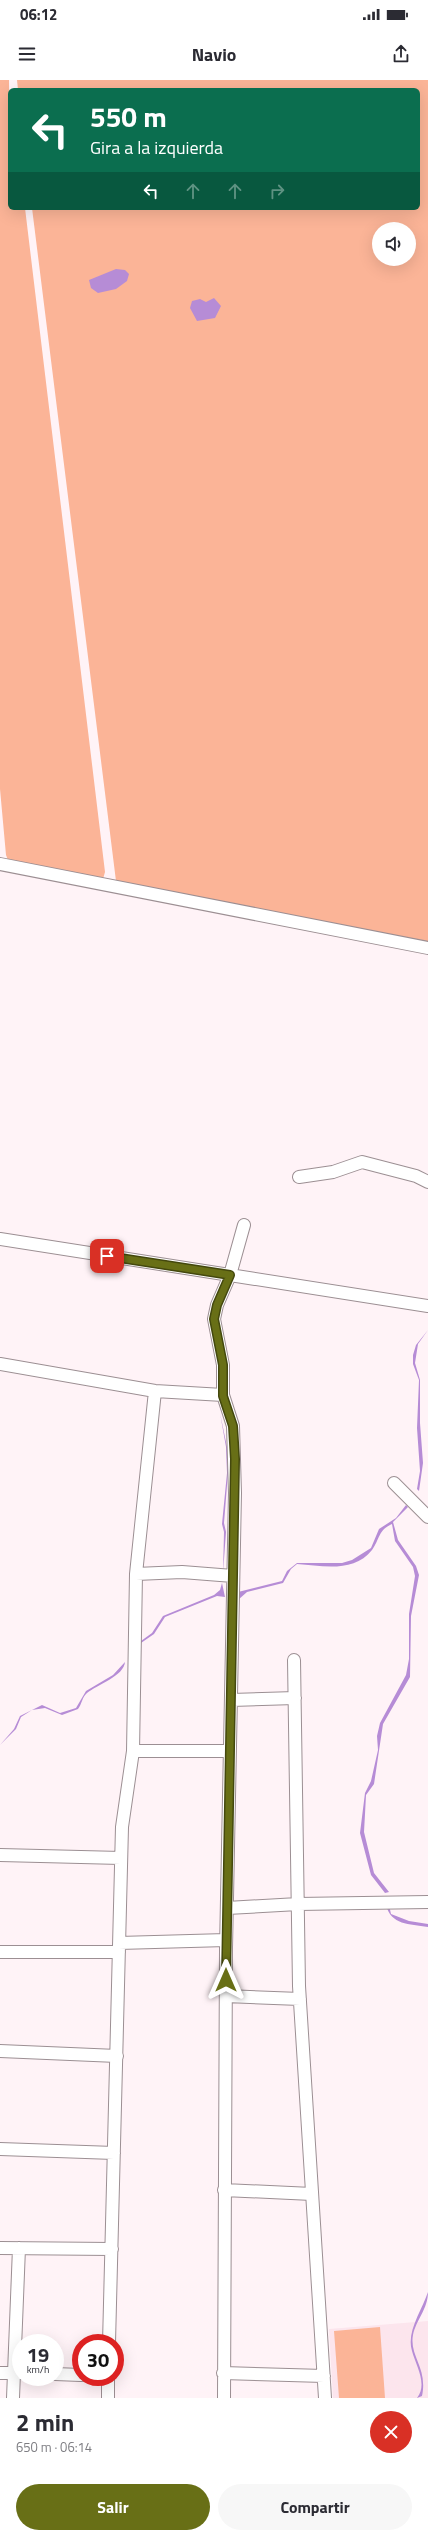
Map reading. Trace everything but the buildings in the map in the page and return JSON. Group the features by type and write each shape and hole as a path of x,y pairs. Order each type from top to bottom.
{"street":[{"path":"0,864 428,948"},
{"path":"299,1177 333,1172 362,1162 416,1176 428,1182"},
{"path":"224,2398 226,1940 235,1493 233,1426 223,1396 223,1365 214,1319 217,1305 230,1275 244,1225"},
{"path":"0,1239 428,1306"},
{"path":"0,1364 155,1391 223,1396"},
{"path":"109,2334 122,1827 133,1751 136,1574 155,1391"},
{"path":"394,1483 428,1516"},
{"path":"136,1574 182,1572 233,1576"},
{"path":"294,1660 300,1999 325,2398"},
{"path":"231,1700 295,1698"},
{"path":"133,1751 229,1751"},
{"path":"0,1855 122,1858"},
{"path":"227,1908 298,1904 428,1902"},
{"path":"0,1952 119,1948 226,1940"},
{"path":"226,1996 300,1999"},
{"path":"0,2051 117,2056"},
{"path":"0,2149 114,2153"},
{"path":"224,2190 312,2194"},
{"path":"0,2248 112,2249"},
{"path":"18,2334 19,2248"},
{"path":"0,2373 12,2373"},
{"path":"223,2373 324,2376"},
{"path":"13,2398 15,2386"},
{"path":"108,2386 108,2398"}],"shaded area":[{"path":"0,80 9,80 8,210 25,210 105,872 103,879 8,860 6,855 0,789"},
{"path":"17,80 428,80 428,945 116,881 32,210 420,210 420,88 18,88"},
{"path":"116,269 125,270 129,274 127,281 116,289 98,293 91,288 89,280"},
{"path":"214,298 221,306 215,318 197,321 190,308 192,301 200,299 206,302"},
{"path":"428,1330 418,1344 415,1363 420,1380 420,1423 423,1463 419,1491 417,1489 420,1471 417,1428 419,1380 413,1364 413,1355 416,1345"},
{"path":"220,1413 227,1447 228,1473 224,1523 226,1532 223,1573 224,1532 222,1524 227,1473 226,1447"},
{"path":"406,1505 408,1507 393,1522 398,1540 416,1566 419,1575 411,1616 410,1677 383,1724 374,1784 366,1795 364,1832 374,1873 389,1892 385,1893 371,1875 360,1833 365,1793 371,1781 378,1750 377,1736 380,1723 406,1675 409,1659 409,1614 415,1576 413,1567 395,1541 392,1524 384,1529 372,1550 365,1557 356,1562 347,1565 327,1567 297,1564 291,1569 283,1583 247,1592 238,1600 238,1592 282,1581 287,1571 297,1563 342,1563 352,1560 371,1548 379,1529 396,1518"},
{"path":"222,1583 225,1597 217,1596 165,1617 154,1634 141,1643 138,1747 141,1641 152,1633 163,1616 214,1595 220,1590"},
{"path":"125,1662 120,1672 85,1695 78,1709 62,1715 45,1708 32,1710 42,1705 60,1713 76,1708 86,1691 113,1675"},
{"path":"32,1710 21,1717 16,1729 0,1745 14,1729 20,1716"},
{"path":"386,1905 389,1905 391,1914 409,1921 428,1924 428,1927 408,1924 396,1920 388,1912"},
{"path":"428,2292 426,2304 413,2335 412,2343 423,2378 422,2396 417,2398 420,2393 421,2381 412,2351 411,2336"},
{"path":"428,2321 428,2398 333,2398 329,2329"},
{"path":"380,2327 385,2398 339,2398 334,2331"}],"route":[{"path":"107,1256 230,1275 217,1305 214,1319 215,1331 221,1350 223,1365 223,1396 231,1413 233,1426 235,1459 226,1980"}]}
